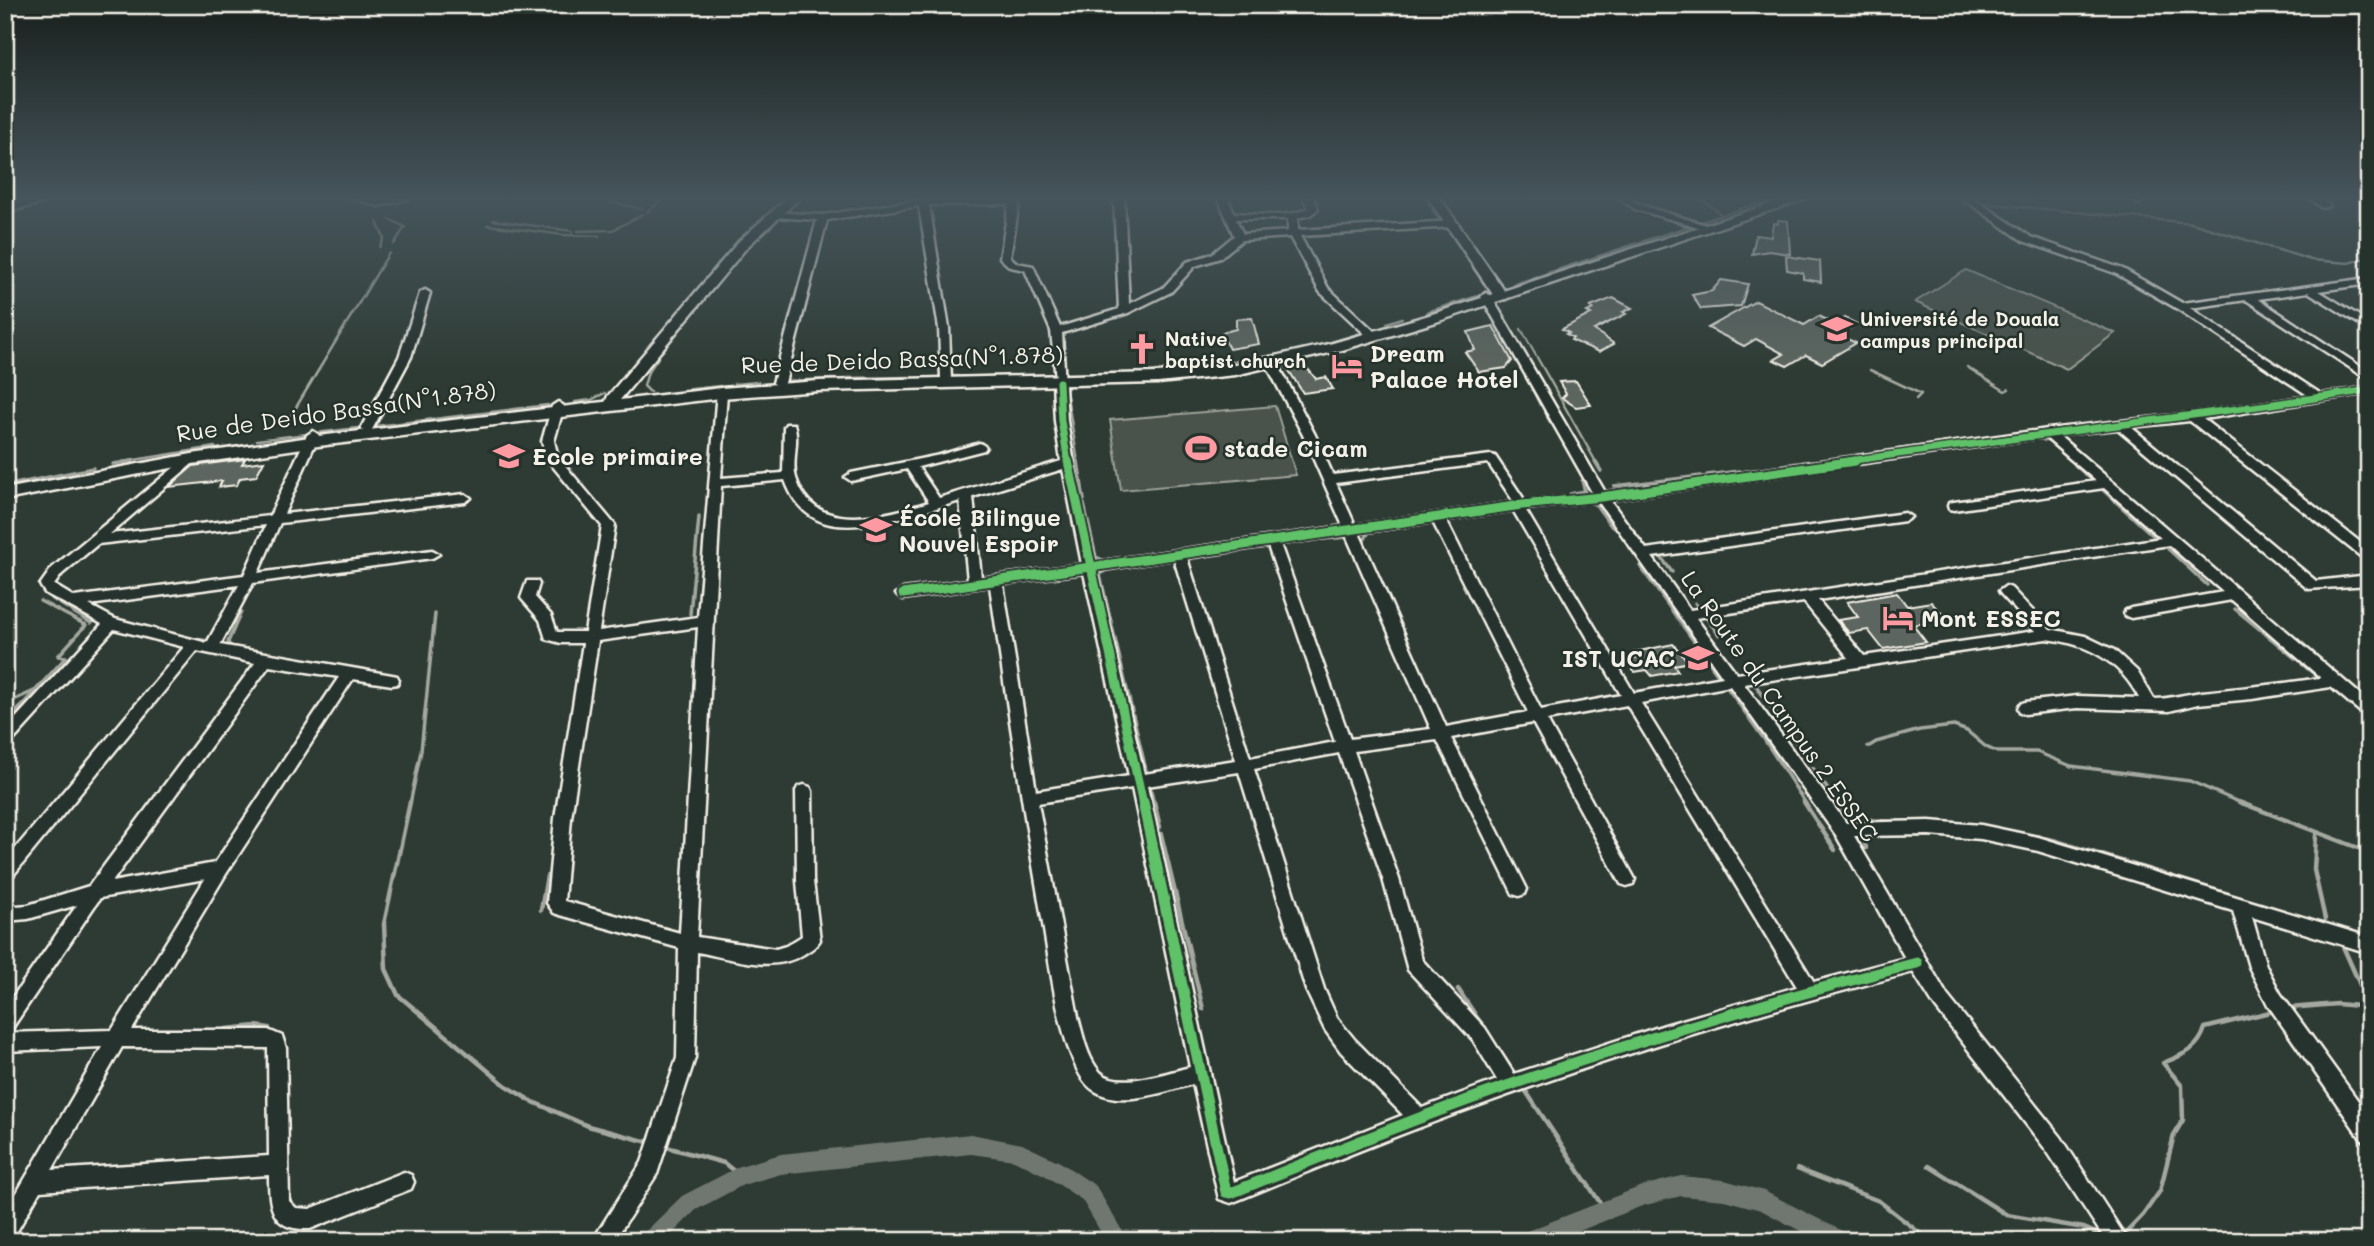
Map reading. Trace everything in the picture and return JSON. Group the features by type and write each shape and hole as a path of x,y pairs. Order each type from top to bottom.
{"main road":[{"name":"Rue de Deido Bassa(N°1.878)","path":"612,402 779,383 947,378 1059,379 1166,373 1238,365 1301,352 1370,333 1493,296 1610,256"},
{"path":"5,495 311,438 612,402 873,382 1182,376 1272,363 1349,344 1619,256"},
{"name":"Rue de Deido Bassa(N°1.878)","path":"5,488 188,453 311,438 367,428 558,409"}],"street":[{"path":"612,402 732,256"},
{"path":"779,383 813,256"},
{"path":"932,256 944,328 947,378"},
{"path":"1006,256 1014,265 1029,268 1056,331 1068,463 1224,1189 1229,1193 1419,1118 1511,1086 1809,990 1917,963"},
{"path":"1122,256 1124,310"},
{"path":"1056,331 1124,310 1170,288 1191,264 1213,256"},
{"path":"1306,256 1324,290 1370,333"},
{"path":"1471,256 1493,296"},
{"path":"2076,256 2119,271 2180,306 2320,398"},
{"path":"2180,306 2369,281"},
{"path":"2308,288 2369,327"},
{"path":"367,428 405,357 425,293"},
{"name":"La Route du Campus 2 ESSEC","path":"1493,296 1601,497 1645,554 1842,830 1941,1002 2054,1144 2118,1241"},
{"path":"2246,296 2369,377"},
{"path":"1272,363 1300,416 1441,734 1519,889"},
{"path":"903,594 1519,505 1601,497 2048,433 2193,417 2369,390"},
{"path":"603,1241 650,1167 678,1088 688,1037 688,943 720,393"},
{"path":"558,409 548,441 552,458 609,525 563,818 555,903 560,908 688,943 776,957 807,946 811,940 805,881 804,791"},
{"path":"2193,417 2369,556"},
{"path":"2120,425 2313,586 2369,580"},
{"path":"790,427 789,476 796,493 807,507 824,518 847,522 873,520 1068,463"},
{"path":"2048,433 2169,541 2369,712"},
{"path":"211,649 249,578 311,438"},
{"path":"850,477 980,447"},
{"path":"192,459 57,571 47,585 50,590 111,623 194,645 265,660 392,680"},
{"path":"1328,480 1491,459 1630,698 1809,990"},
{"path":"910,464 936,503"},
{"path":"715,483 789,476"},
{"path":"1954,506 2105,484"},
{"path":"966,494 975,584"},
{"path":"94,540 466,498"},
{"path":"1645,554 1905,517"},
{"path":"1438,518 1537,716 1627,879"},
{"path":"1686,615 2169,541"},
{"path":"1273,542 1391,879 1414,964 1479,1034 1511,1086"},
{"path":"74,602 432,554"},
{"path":"1180,556 1315,990 1331,1024 1368,1068 1419,1118"},
{"path":"996,581 1028,798 1069,1017 1078,1048 1094,1079 1111,1089 1126,1090 1199,1073"},
{"path":"532,584 528,598 546,618 553,638 590,637 705,621"},
{"path":"2006,591 2046,634"},
{"path":"2131,613 2232,595"},
{"path":"1807,596 1860,661"},
{"path":"5,740 111,623"},
{"path":"1028,798 1244,765 1344,746 1441,734 1734,680 2046,634 2063,634 2091,643 2108,654 2139,681 2149,704"},
{"path":"5,873 194,645"},
{"path":"5,1024 95,892 265,660"},
{"path":"5,1233 117,1038 220,869 349,674"},
{"path":"2025,708 2070,703 2173,704 2198,698 2252,694 2333,681"},
{"path":"1842,830 1899,827 1981,832 2038,844 2369,945"},
{"path":"5,914 28,912 95,892 220,869"},
{"path":"2241,905 2258,967 2274,999 2369,1133"},
{"path":"5,1042 117,1038 268,1039 275,1042 279,1203 284,1213 295,1220 310,1219 404,1182"},
{"path":"34,1181 278,1165"}],"shaded area":[{"path":"1966,270 2115,333 2067,369 1915,302"},
{"name":"stade Cicam","path":"1275,406 1296,475 1121,490 1110,420"}],"building":[{"path":"1786,256 1820,261 1821,282 1803,279 1803,273 1787,270"},
{"path":"1721,280 1748,284 1741,306 1701,309 1692,295 1712,291"},
{"path":"1613,298 1632,308 1623,312 1626,314 1594,330 1614,344 1599,352 1571,340 1573,338 1566,334 1569,333 1562,329 1591,314 1587,312 1593,309 1590,307"},
{"path":"1756,301 1804,325 1819,316 1835,324 1845,318 1857,324 1839,335 1856,343 1822,363 1806,355 1787,366 1774,360 1784,354 1756,339 1744,346 1708,328"},
{"path":"1252,318 1259,344 1229,349 1221,333 1236,329 1236,319"},
{"path":"1493,326 1512,361 1506,368 1479,372 1465,352 1475,350 1468,332"},
{"path":"1302,362 1316,379 1326,377 1333,389 1303,393 1286,366"},
{"path":"1576,381 1591,405 1576,407 1562,398 1566,394 1559,382"},
{"path":"245,459 242,464 264,461 256,476 240,478 237,485 219,487 222,481 169,487 193,466"},
{"name":"Mont ESSEC","path":"1897,593 1907,606 1931,602 1947,619 1913,625 1926,642 1883,649 1868,630 1849,633 1838,620 1858,617 1847,602"},
{"name":"IST UCAC","path":"1673,644 1689,662 1674,665 1678,671 1652,676 1647,670 1635,672 1626,660 1639,657 1635,652"}],"waterway":[{"path":"289,419 387,256"},
{"path":"693,314 741,256"},
{"path":"1512,285 1599,256"},
{"path":"2299,256 2311,260 2349,263 2369,257"},
{"path":"1467,259 1485,285"},
{"path":"1427,312 1481,295 1485,291"},
{"path":"1387,323 1402,318"},
{"path":"661,353 683,326"},
{"path":"1521,329 1596,462"},
{"path":"1318,346 1358,334"},
{"path":"1290,352 1302,350"},
{"path":"1186,368 1284,354"},
{"path":"1514,357 1521,369"},
{"path":"650,392 644,386 648,372 658,358"},
{"path":"1967,367 2005,391 2009,389"},
{"path":"1149,372 1177,369"},
{"path":"1870,370 1921,394 1916,399"},
{"path":"1081,374 1117,373"},
{"path":"948,376 958,376"},
{"path":"847,378 909,377"},
{"path":"785,381 834,379"},
{"path":"1528,381 1540,405"},
{"path":"734,384 758,382"},
{"path":"1071,384 1066,390 1078,462"},
{"path":"683,390 720,386"},
{"path":"575,402 591,400 605,393"},
{"path":"376,426 548,405"},
{"path":"1547,417 1551,424"},
{"path":"257,440 366,427"},
{"path":"1802,462 2060,427"},
{"path":"2060,439 2061,436 2072,434"},
{"path":"1962,449 2040,439 2049,442 2071,461"},
{"path":"122,462 215,447"},
{"path":"113,464 133,461"},
{"path":"1078,461 1084,500"},
{"path":"1595,461 1601,471"},
{"path":"1783,465 1814,461"},
{"path":"2075,465 2093,481"},
{"path":"5,486 93,468"},
{"path":"1707,475 1739,471"},
{"path":"1614,486 1701,476"},
{"path":"1570,494 1585,491 1582,481"},
{"path":"2103,490 2158,540"},
{"path":"1522,501 1541,499"},
{"path":"1587,501 1596,505 1612,527"},
{"path":"1084,504 1096,557 1103,560 1123,558"},
{"path":"1523,510 1552,506"},
{"path":"1444,521 1516,511"},
{"path":"690,614 699,517"},
{"path":"1353,525 1372,523"},
{"path":"1365,539 1369,532 1399,528"},
{"path":"1323,539 1349,537"},
{"path":"1278,545 1314,540"},
{"path":"1201,556 1270,546"},
{"path":"2165,546 2207,585"},
{"path":"1658,553 1672,572"},
{"path":"1138,556 1154,554"},
{"path":"1151,563 1170,560"},
{"path":"1132,711 1100,575 1107,569 1140,565"},
{"path":"1640,566 1764,739 1806,804"},
{"path":"49,573 42,584 45,594 91,623 94,621"},
{"path":"5,724 66,657 58,656 86,625 40,601"},
{"path":"1695,603 1700,609"},
{"path":"2235,609 2296,659"},
{"path":"241,612 228,642 230,646 250,651"},
{"path":"410,804 421,751 435,614"},
{"path":"1705,616 1719,635"},
{"path":"106,617 132,624"},
{"path":"187,638 209,641"},
{"path":"2302,664 2320,679"},
{"path":"1752,680 1806,756"},
{"path":"2326,684 2356,708"},
{"path":"5,704 34,691"},
{"path":"2362,713 2369,719"},
{"path":"1133,715 1154,804"},
{"path":"1868,747 1876,742 1920,730 1954,726 1967,731 1986,747 1997,752 2037,752 2071,766 2190,781 2243,804"},
{"path":"1813,768 1838,804"},
{"path":"410,802 384,924 386,969 398,995 505,1085 531,1101 588,1126 652,1143"},
{"path":"1154,802 1160,827"},
{"path":"1804,802 1835,850"},
{"path":"2239,802 2369,852"},
{"path":"1838,804 1850,814 1859,817 1905,822"},
{"path":"1983,826 2053,840 2228,894"},
{"path":"1161,834 1203,1009"},
{"path":"1866,848 1864,839 1868,835"},
{"path":"1914,835 1948,836"},
{"path":"2316,835 2314,870 2325,919"},
{"path":"541,910 547,876"},
{"path":"2341,942 2369,1005"},
{"path":"1458,989 1484,1028"},
{"path":"2289,1008 2337,1004 2369,1007"},
{"path":"2122,1237 2143,1215 2160,1191 2174,1135 2183,1120 2182,1086 2163,1063 2194,1046 2205,1028 2274,1011"},
{"path":"226,1029 256,1026 269,1028"},
{"path":"1496,1046 1517,1077"},
{"path":"1523,1087 1605,1210"},
{"path":"650,1241 689,1203 740,1176 781,1164 971,1144 1015,1151 1053,1169 1089,1193 1118,1241"},
{"path":"663,1146 724,1163 740,1176"},
{"path":"1929,1166 2007,1215 2084,1228 2105,1237"},
{"path":"1797,1169 1879,1201 1930,1241"},
{"path":"1527,1241 1642,1196 1681,1186 1724,1190 1764,1201 1841,1241"}],"cycle path":[{"path":"1059,382 1061,421 1073,494 1226,1192 1231,1193 1372,1136 1603,1053 1728,1014 1917,963"},
{"path":"903,594 1522,505 1601,497 2048,433 2193,417 2369,390"}],"place":[{"name":"Université de Douala campus principal","path":"1837,329"},
{"name":"Native baptist church","path":"1142,349"},
{"name":"Dream Palace Hotel","path":"1347,366"},
{"name":"stade Cicam","path":"1201,448"},
{"name":"Ecole primaire","path":"509,456"},
{"name":"École Bilingue Nouvel Espoir","path":"876,530"},
{"name":"Mont ESSEC","path":"1898,618"},
{"name":"IST UCAC","path":"1698,658"}]}
